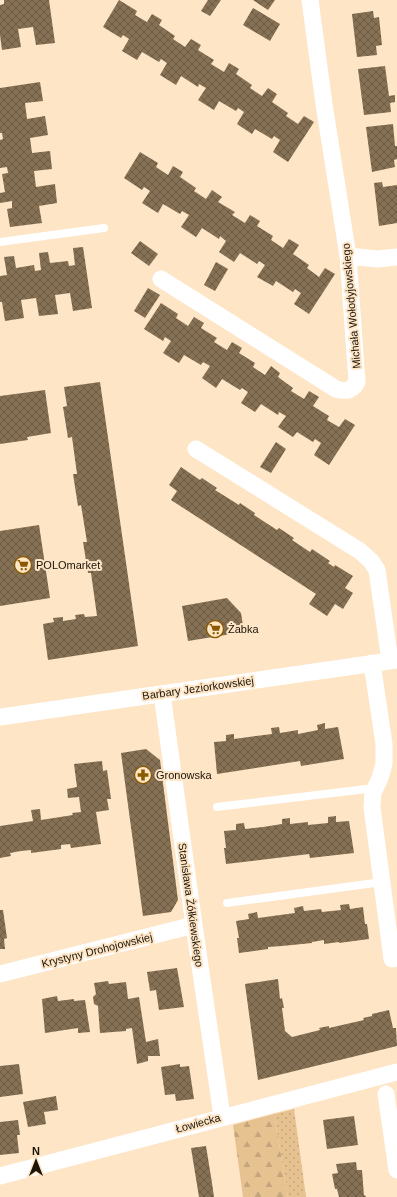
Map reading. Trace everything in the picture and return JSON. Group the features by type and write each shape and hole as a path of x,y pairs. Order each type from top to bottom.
{"street":[{"name":"Michała Wołodyjowskiego","path":"161,278 336,390 348,391 355,386 358,378 348,256 324,104 310,0"},
{"path":"348,256 378,259 397,258"},
{"path":"196,449 360,551 371,561 377,570 394,660"},
{"name":"Barbary Jeziorkowskiej","path":"0,718 394,660"},
{"path":"372,663 384,744 384,764 373,794 372,807 392,959 397,958"},
{"name":"Stanisława Żółkiewskiego","path":"162,694 222,1116"},
{"name":"Krystyny Drohojowskiej","path":"0,974 194,926"},
{"name":"Łowiecka","path":"0,1176 222,1116 397,1072"},
{"path":"386,1094 397,1170"}],"lane":[{"path":"0,242 104,228"},
{"path":"218,807 376,788"},
{"path":"227,903 382,882"}],"green space":[{"path":"294,1109 306,1197 288,1197 274,1114"},
{"path":"274,1114 288,1197 243,1197 233,1125"}],"building":[{"path":"4,0 49,0 55,43 36,45 33,27 18,29 21,47 2,50 0,35 0,5 4,4"},
{"path":"119,0 137,11 135,15 147,22 152,14 162,20 159,25 175,36 173,39 185,47 191,39 201,45 198,50 214,60 211,64 224,72 229,63 239,69 236,74 252,85 250,88 262,96 268,88 277,94 272,102 288,113 286,116 298,124 304,116 314,122 288,162 273,152 280,140 274,136 272,139 255,129 252,134 237,124 244,112 238,108 236,111 219,101 214,110 198,100 206,88 199,84 198,87 181,76 176,85 160,75 167,63 161,59 159,62 142,52 137,60 122,51 129,39 123,35 121,38 103,27"},
{"path":"208,0 221,0 210,16 201,11"},
{"path":"253,0 275,0 268,10"},
{"path":"253,8 280,24 270,41 243,25"},
{"path":"373,11 374,18 379,17 382,45 376,46 377,55 357,57 352,14"},
{"path":"385,66 389,96 395,95 395,102 390,103 391,112 364,115 358,69"},
{"path":"40,82 43,101 25,103 27,119 45,116 48,135 30,138 32,153 50,151 52,169 34,171 36,187 55,184 57,203 39,206 42,223 10,227 7,209 12,208 12,201 0,203 0,193 5,192 2,174 8,173 7,167 0,168 0,140 3,139 2,133 0,133 0,88"},
{"path":"393,124 395,146 397,146 397,159 394,160 395,167 372,172 366,127"},
{"path":"140,152 158,163 156,167 168,175 173,166 183,172 180,177 196,188 194,191 206,199 212,190 222,197 218,202 235,212 232,215 245,223 250,215 260,221 257,226 273,236 271,240 283,248 289,239 299,245 293,254 309,265 307,268 319,277 325,268 335,274 309,314 294,304 301,293 295,289 293,292 276,281 273,286 257,277 265,265 259,261 257,264 240,253 234,262 219,252 226,241 220,236 219,239 202,228 196,237 181,227 189,215 182,211 180,214 163,204 158,213 142,203 150,191 144,187 142,190 124,178"},
{"path":"382,182 383,187 397,185 397,223 379,226 374,183"},
{"path":"140,241 158,254 149,266 131,253"},
{"path":"83,247 92,308 73,311 70,293 55,295 58,314 39,316 36,298 21,300 24,318 5,321 2,302 0,302 0,276 7,275 4,257 14,256 16,268 34,265 35,271 41,270 39,253 48,252 50,263 68,261 69,266 75,265 73,248"},
{"path":"216,262 228,269 215,291 204,285"},
{"path":"148,288 160,295 145,318 134,311"},
{"path":"161,303 178,314 176,318 188,326 194,317 204,323 201,328 217,338 214,342 227,350 232,342 242,348 239,353 255,363 253,367 265,375 271,366 280,373 278,377 293,388 291,391 304,399 309,391 319,397 313,406 329,416 327,420 339,427 345,419 355,425 329,465 314,455 321,443 315,439 313,442 297,432 293,437 278,427 286,416 279,412 278,415 261,404 255,412 241,403 248,392 242,388 240,390 222,379 216,388 202,378 210,366 203,362 201,365 184,355 179,363 163,353 171,341 165,337 163,341 144,329"},
{"path":"100,382 138,646 48,660 43,624 54,622 53,618 63,617 63,621 76,619 75,615 84,614 85,617 97,616 91,573 88,573 83,542 87,542 81,505 78,506 73,474 77,474 72,437 68,438 63,407 67,406 64,387"},
{"path":"45,390 51,433 27,437 28,440 0,444 0,396"},
{"path":"276,442 286,449 271,473 260,467"},
{"path":"181,467 200,480 202,478 217,488 215,490 239,505 240,503 255,513 254,515 277,530 279,528 294,538 292,540 310,552 312,549 330,561 328,563 334,567 335,565 353,576 345,588 353,593 343,609 335,604 327,616 309,604 316,594 171,500 177,491 169,485"},
{"name":"POLOmarket","path":"39,525 50,598 0,606 0,531"},
{"path":"227,598 241,613 244,632 188,641 182,606"},
{"path":"325,723 325,729 338,727 344,759 301,766 300,761 217,774 214,742 226,741 226,735 234,734 234,739 272,734 271,728 279,727 280,733 298,730 298,734 318,730 317,725"},
{"path":"146,749 160,760 178,900 171,912 143,916 121,753"},
{"path":"102,761 103,771 107,770 111,799 107,799 109,810 96,812 101,844 71,848 70,844 61,845 61,849 31,853 31,850 21,851 10,853 11,856 0,858 0,826 33,821 31,810 40,809 41,820 73,815 72,813 81,812 79,797 68,798 67,789 77,787 74,764"},
{"path":"336,816 336,822 349,821 354,853 310,858 309,854 226,864 224,831 236,830 236,824 244,823 245,829 263,827 282,824 282,819 290,818 290,824 308,822 308,825 328,823 328,817"},
{"path":"349,904 350,909 363,907 369,939 324,944 324,940 312,943 268,947 268,949 239,953 237,938 239,938 236,921 249,919 248,914 257,912 258,918 295,913 294,908 303,906 304,911 321,909 322,912 341,910 340,905"},
{"path":"0,910 3,910 7,938 4,939 5,949 0,949"},
{"path":"177,968 184,1007 159,1010 156,990 150,991 147,972"},
{"path":"278,979 280,999 282,998 284,1008 282,1008 285,1031 292,1037 320,1030 319,1028 329,1026 329,1028 364,1020 363,1018 372,1016 372,1014 389,1010 393,1028 396,1028 397,1046 258,1080 245,984"},
{"path":"108,981 109,984 126,982 128,999 139,997 146,1042 158,1039 160,1056 148,1056 148,1061 137,1064 132,1028 126,1029 126,1031 100,1033 98,1006 94,1004 93,997 96,994 94,983"},
{"path":"57,996 58,1001 74,999 74,1001 85,1000 90,1032 78,1033 78,1028 45,1033 42,999"},
{"path":"19,1064 23,1094 0,1097 0,1066"},
{"path":"180,1064 180,1067 189,1066 194,1099 176,1101 175,1094 165,1095 161,1067"},
{"path":"56,1096 58,1110 44,1112 46,1124 28,1127 23,1102"},
{"path":"354,1116 358,1145 327,1149 323,1120"},
{"path":"18,1120 20,1135 17,1135 19,1153 0,1155 0,1122"},
{"path":"206,1146 214,1197 199,1197 191,1148"},
{"path":"356,1162 357,1170 362,1170 364,1196 365,1195 366,1197 339,1197 337,1189 335,1189 332,1174 338,1173 336,1164"}],"place":[{"name":"POLOmarket","path":"23,565"},
{"name":"Żabka","path":"215,629"},
{"name":"Gronowska","path":"143,775"}]}
